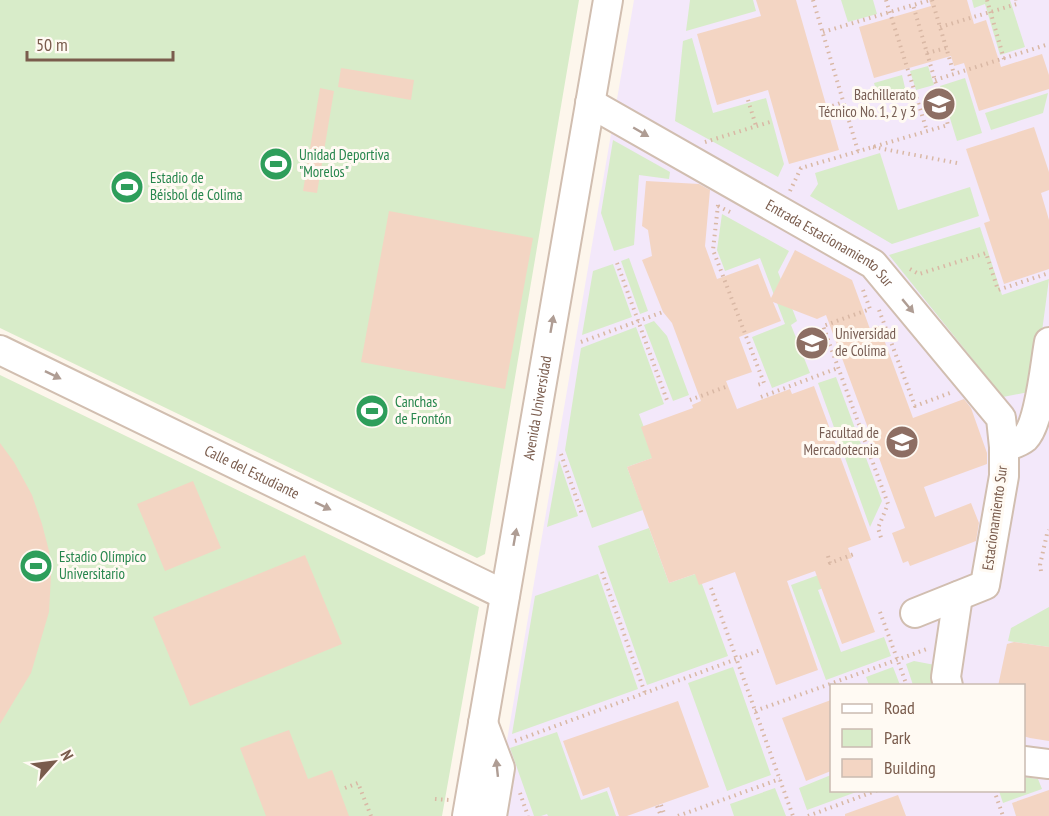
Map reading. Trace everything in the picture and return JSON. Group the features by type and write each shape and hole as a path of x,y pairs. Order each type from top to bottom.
{"street":[{"name":"Avenida Universidad","path":"458,808 483,723 608,0"},
{"path":"597,61 610,52 619,0"},
{"name":"Entrada Estacionamiento Sur","path":"590,103 873,264 1001,418"},
{"path":"1039,400 1017,406 1001,418 1004,447 1014,445 1025,438 1033,425 1039,400 1049,342"},
{"name":"Calle del Estudiante","path":"0,350 505,595"},
{"name":"Estacionamiento Sur","path":"915,614 985,585 1004,476 1004,447"},
{"path":"948,684 946,677 958,596"},
{"path":"483,723 500,768 492,816"},
{"path":"1025,760 1049,764"}],"path":[{"path":"813,0 858,151"},
{"path":"886,0 927,131"},
{"path":"801,168 948,125 912,5 908,0"},
{"path":"823,32 931,0 954,74"},
{"path":"987,0 1004,59"},
{"path":"940,27 1017,4 1016,0"},
{"path":"935,80 1049,44"},
{"path":"927,53 946,48"},
{"path":"748,100 756,126"},
{"path":"827,108 843,102"},
{"path":"705,143 770,122"},
{"path":"873,147 957,163"},
{"path":"719,197 713,250 764,382 757,385"},
{"path":"986,253 998,290 1049,273"},
{"path":"617,263 668,403"},
{"path":"863,290 870,309 823,326 888,504 878,528 882,540"},
{"path":"877,305 915,406 973,384"},
{"path":"581,342 663,312"},
{"path":"761,397 838,368"},
{"path":"690,400 728,386"},
{"path":"561,454 582,514"},
{"path":"1041,571 1040,566 1049,530"},
{"path":"828,556 830,562 854,554"},
{"path":"602,572 645,693"},
{"path":"711,588 793,816"},
{"path":"880,612 906,684"},
{"path":"831,684 930,648"},
{"path":"514,741 761,650"},
{"path":"756,711 830,684"},
{"path":"678,816 780,779"},
{"path":"345,788 358,783 371,816"},
{"path":"808,816 873,792"},
{"path":"995,792 1003,816"},
{"path":"435,799 458,808"},
{"path":"659,805 663,816"}],"shaded area":[{"name":"Universidad de Colima","path":"634,0 1049,0 1049,816 494,816"}],"green space":[{"name":"Unidad Deportiva \"Morelos\"","path":"0,0 579,0 485,554 477,558 0,328"},
{"path":"690,0 753,0 756,11 686,31"},
{"path":"841,0 873,0 877,14 848,22"},
{"path":"972,0 1010,0 1025,47 1000,55 985,4 974,8"},
{"path":"692,38 713,113 766,98 784,164 778,177 675,121 683,41"},
{"path":"928,66 934,85 916,90 910,71"},
{"path":"902,75 906,92 879,100 874,83"},
{"path":"965,78 982,133 957,141 940,86"},
{"path":"1048,93 1043,113 991,130 985,113"},
{"path":"613,140 670,172 669,179 639,175 634,245 614,251 601,213"},
{"path":"880,153 898,210 970,187 979,216 892,244 810,196 818,184 815,173"},
{"path":"722,214 789,251 778,272 797,321 791,325 810,373 772,388 752,337 785,324 760,258 725,271 717,250"},
{"path":"980,227 1002,295 1049,279 1034,391 1003,397 889,255"},
{"path":"629,258 648,311 640,314 621,261"},
{"path":"613,264 632,317 582,335 593,271"},
{"path":"654,321 667,336 689,395 673,401 644,325"},
{"path":"636,327 664,404 639,414 655,457 627,467 643,510 592,528 565,450 581,348"},
{"path":"0,375 479,607 442,816 0,816"},
{"path":"836,377 882,501 870,527 818,383"},
{"path":"559,460 578,516 547,527"},
{"path":"649,528 669,583 698,573 728,656 647,685 598,546"},
{"path":"846,565 851,578 818,590 841,652 884,637 891,656 826,680 791,585"},
{"path":"598,574 638,689 512,734 535,596"},
{"path":"1049,607 1049,647 1008,641 1011,628"},
{"path":"914,661 935,665 939,684 913,684 906,664"},
{"path":"733,667 771,775 727,791 688,683"},
{"path":"893,667 900,684 869,684 866,677"},
{"path":"557,732 581,800 607,791 616,816 548,816 547,814 534,816 510,748"},
{"path":"830,775 830,792 856,792 807,810 799,788"},
{"path":"1025,777 1038,779 1042,789 1003,803 999,792 1025,792"},
{"path":"775,788 786,816 734,816 730,804"}],"building":[{"path":"756,0 796,0 839,150 789,164 768,90 717,105 697,34 761,16"},
{"path":"929,0 967,0 974,24 986,20 1001,67 1042,54 1049,75 1049,89 979,111 964,63 954,66 951,56 874,78 859,27 931,6"},
{"path":"341,68 414,80 411,100 338,87"},
{"path":"320,88 334,91 317,193 303,191"},
{"path":"1034,127 1049,172 1049,190 1041,193 1049,220 1049,269 1004,284 984,223 990,221 966,149"},
{"path":"646,181 699,184 710,190 705,246 717,279 758,264 771,298 795,250 852,280 870,329 879,326 913,418 964,399 971,408 987,453 987,464 924,487 935,517 971,503 979,523 976,541 910,566 908,561 903,563 892,533 905,528 826,315 817,319 773,302 781,321 739,337 752,372 726,381 737,409 790,389 792,394 814,386 871,540 848,548 852,558 848,559 875,632 842,644 815,571 787,581 818,670 776,685 735,572 699,585 695,574 669,583 627,467 652,458 641,427 693,408 692,405 701,401 672,323 663,312 642,260 652,256 648,230 642,226"},
{"path":"389,211 533,238 505,389 361,362"},
{"name":"Estadio Olímpico Universitario","path":"0,443 14,462 32,495 49,551 51,576 49,612 31,673 0,724"},
{"path":"193,481 221,548 165,571 137,504"},
{"path":"305,555 342,644 190,706 153,617"},
{"path":"1014,642 1049,647 1049,741 1025,737 1025,684 998,684 1007,644"},
{"path":"830,700 830,771 806,781 782,718"},
{"path":"678,701 709,787 627,816 619,816 609,787 583,796 563,741"},
{"path":"289,730 308,779 332,770 349,816 266,816 240,748"},
{"path":"1049,790 1049,816 1016,816 1012,803"},
{"path":"898,795 906,816 845,816 845,814"}],"place":[{"name":"Bachillerato Técnico No. 1, 2 y 3","path":"939,104"},
{"name":"Unidad Deportiva \"Morelos\"","path":"276,164"},
{"name":"Estadio de Béisbol de Colima","path":"127,187"},
{"name":"Universidad de Colima","path":"812,343"},
{"name":"Canchas de Frontón","path":"372,411"},
{"name":"Facultad de Mercadotecnia","path":"902,442"},
{"name":"Estadio Olímpico Universitario","path":"36,566"}]}
